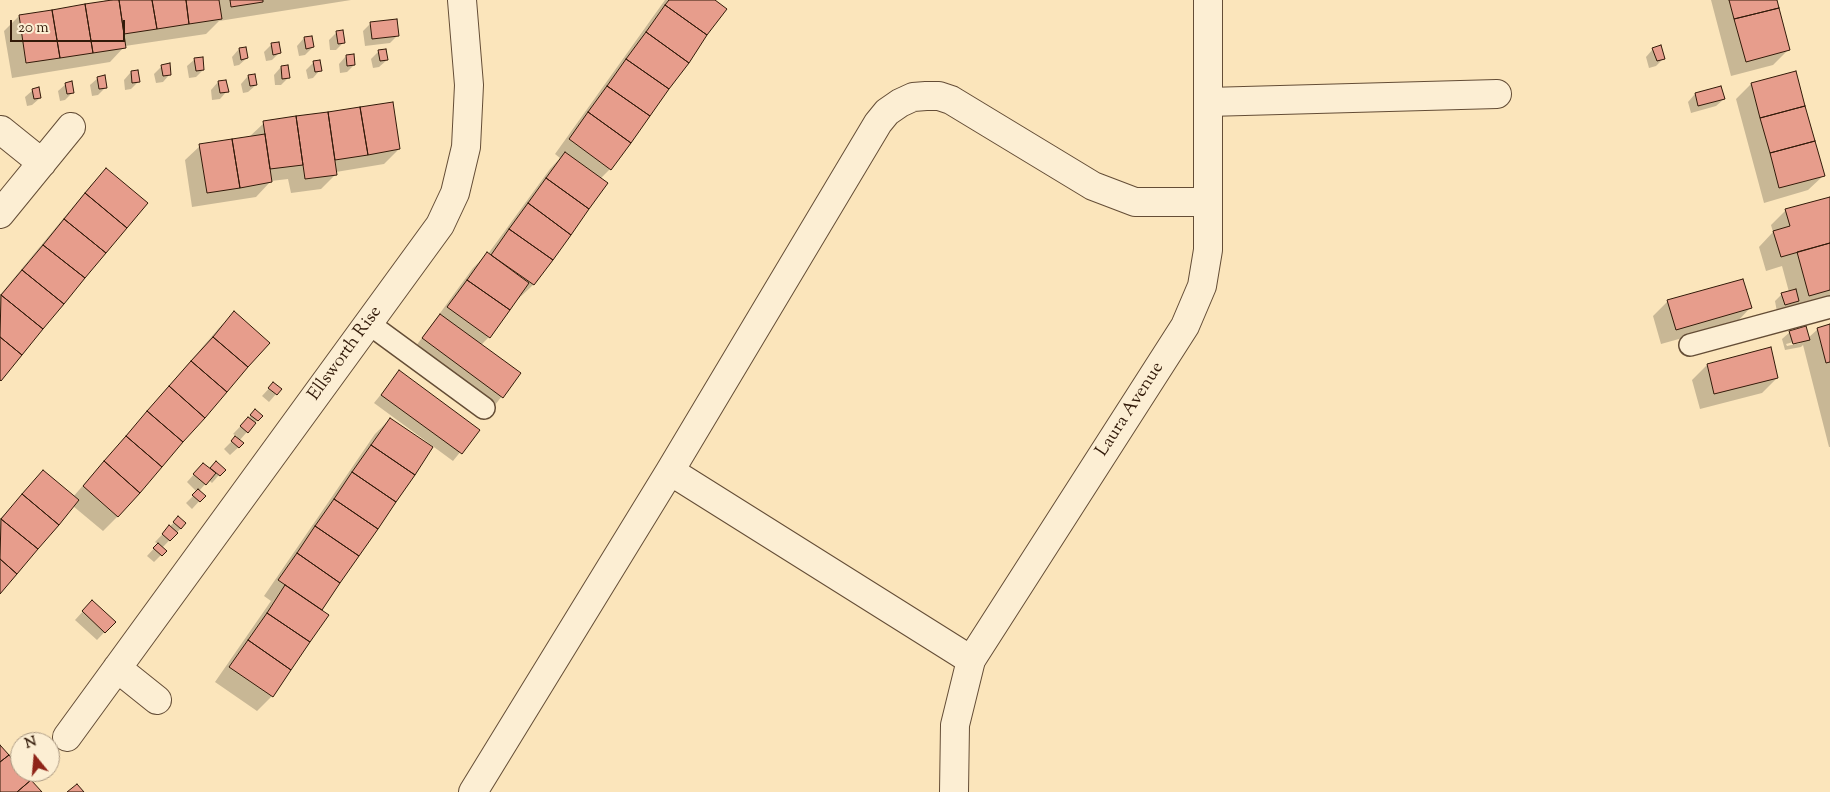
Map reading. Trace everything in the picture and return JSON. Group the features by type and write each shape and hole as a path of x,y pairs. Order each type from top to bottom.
{"street":[{"name":"Ellsworth Rise","path":"67,737 440,225 455,193 466,147 469,85 462,0"},
{"name":"Laura Avenue","path":"954,792 955,725 971,660 1185,326 1202,286 1208,250 1208,0"},
{"path":"1208,102 1497,94"},
{"path":"472,792 670,470 878,123 887,112 900,103 913,98 939,96 952,100 1093,186 1135,202 1208,202"},
{"path":"0,214 71,127"},
{"path":"1,130 42,163"},
{"path":"670,470 971,660"},
{"path":"117,668 156,700"}],"lane":[{"path":"1690,346 1830,306"},
{"path":"368,323 484,408"}],"building":[{"path":"119,0 126,48 93,53 85,4"},
{"path":"119,0 152,0 157,29 124,34"},
{"path":"152,0 186,0 189,24 157,29"},
{"path":"186,0 219,0 222,19 189,24"},
{"path":"230,0 263,0 263,2 231,7"},
{"path":"669,0 715,0 727,9 707,35 665,5"},
{"path":"1729,0 1777,0 1779,8 1734,19"},
{"path":"85,4 93,53 60,58 52,10"},
{"path":"665,5 707,35 689,63 646,32"},
{"path":"1779,8 1790,50 1746,62 1734,19"},
{"path":"52,10 60,58 26,63 19,15"},
{"path":"397,19 399,36 372,39 370,22"},
{"path":"343,30 345,43 338,44 336,31"},
{"path":"646,32 689,63 669,89 626,59"},
{"path":"312,36 314,47 306,49 304,37"},
{"path":"279,42 281,53 273,55 271,43"},
{"path":"1661,45 1665,59 1657,61 1652,48"},
{"path":"246,47 248,58 241,60 239,48"},
{"path":"386,49 388,60 380,61 378,50"},
{"path":"354,54 355,65 347,66 346,55"},
{"path":"203,57 204,70 196,71 194,58"},
{"path":"626,59 669,89 650,116 607,86"},
{"path":"320,60 322,71 315,72 313,61"},
{"path":"170,63 171,75 163,76 161,65"},
{"path":"288,65 290,78 282,79 281,66"},
{"path":"138,70 140,82 132,83 131,71"},
{"path":"1796,71 1805,106 1760,118 1751,83"},
{"path":"255,74 257,85 250,86 248,75"},
{"path":"105,75 107,88 99,89 97,77"},
{"path":"226,80 229,92 220,93 218,81"},
{"path":"72,81 74,93 67,94 65,83"},
{"path":"607,86 650,116 631,143 588,112"},
{"path":"1721,86 1725,99 1698,106 1695,93"},
{"path":"39,87 41,98 34,99 32,89"},
{"path":"393,102 400,149 368,155 360,107"},
{"path":"1805,106 1815,141 1770,153 1760,118"},
{"path":"360,107 368,155 335,160 328,112"},
{"path":"328,112 337,175 305,179 296,116"},
{"path":"588,112 631,143 611,170 569,139"},
{"path":"296,116 303,165 270,169 263,121"},
{"path":"265,134 272,182 240,188 232,139"},
{"path":"232,139 240,188 207,193 199,144"},
{"path":"1815,141 1825,176 1779,188 1770,153"},
{"path":"565,152 608,183 589,209 546,178"},
{"path":"106,168 148,203 127,228 85,193"},
{"path":"546,178 589,209 571,235 528,203"},
{"path":"85,193 127,228 106,253 64,219"},
{"path":"1830,197 1830,243 1781,257 1773,231 1790,226 1785,209"},
{"path":"528,203 571,235 553,260 509,229"},
{"path":"64,219 106,253 85,278 43,245"},
{"path":"509,229 553,260 534,285 491,255"},
{"path":"1830,243 1830,290 1809,296 1797,252"},
{"path":"43,245 85,278 64,304 22,270"},
{"path":"487,252 529,283 510,310 467,280"},
{"path":"22,270 64,304 43,329 1,295"},
{"path":"1743,279 1752,308 1676,330 1667,300"},
{"path":"467,280 510,310 490,338 447,307"},
{"path":"1796,289 1799,301 1785,305 1781,293"},
{"path":"1,295 43,329 22,355 0,337"},
{"path":"234,311 270,343 248,367 213,337"},
{"path":"440,314 521,373 503,398 422,338"},
{"path":"1830,324 1830,362 1826,363 1817,328"},
{"path":"1806,326 1810,340 1793,344 1789,331"},
{"path":"0,337 22,355 1,381 0,380"},
{"path":"213,337 248,367 227,392 191,361"},
{"path":"1771,347 1778,378 1714,394 1707,364"},
{"path":"191,361 227,392 205,418 169,386"},
{"path":"399,370 480,430 462,454 381,395"},
{"path":"273,382 282,389 277,395 268,388"},
{"path":"169,386 205,418 183,442 147,411"},
{"path":"255,409 263,416 258,421 250,415"},
{"path":"147,411 183,442 162,467 126,436"},
{"path":"248,417 256,423 248,433 240,426"},
{"path":"390,418 433,447 415,475 371,445"},
{"path":"126,436 162,467 140,493 104,461"},
{"path":"235,436 244,443 239,448 231,441"},
{"path":"371,445 415,475 396,502 352,472"},
{"path":"104,461 140,493 118,517 83,486"},
{"path":"216,461 226,470 220,476 210,468"},
{"path":"203,463 216,473 206,485 193,474"},
{"path":"43,470 79,500 59,525 22,494"},
{"path":"352,472 396,502 378,529 334,499"},
{"path":"198,489 206,496 200,502 192,495"},
{"path":"22,494 59,525 38,549 1,519"},
{"path":"334,499 378,529 359,556 315,526"},
{"path":"178,516 186,523 181,529 173,522"},
{"path":"1,519 38,549 17,574 0,559"},
{"path":"169,525 178,533 170,541 162,534"},
{"path":"315,526 359,556 340,583 297,553"},
{"path":"158,543 167,551 162,556 153,548"},
{"path":"297,553 340,583 322,610 278,580"},
{"path":"0,559 17,574 0,594"},
{"path":"285,585 329,615 310,642 267,613"},
{"path":"92,600 116,622 105,633 82,611"},
{"path":"267,613 310,642 291,670 248,640"},
{"path":"248,640 291,670 273,697 229,667"},
{"path":"0,745 9,755 0,762"},
{"path":"9,755 10,782 29,782 17,792 0,792 0,762"},
{"path":"29,782 33,782 42,792 17,792"},
{"path":"77,784 84,792 67,792"}]}
